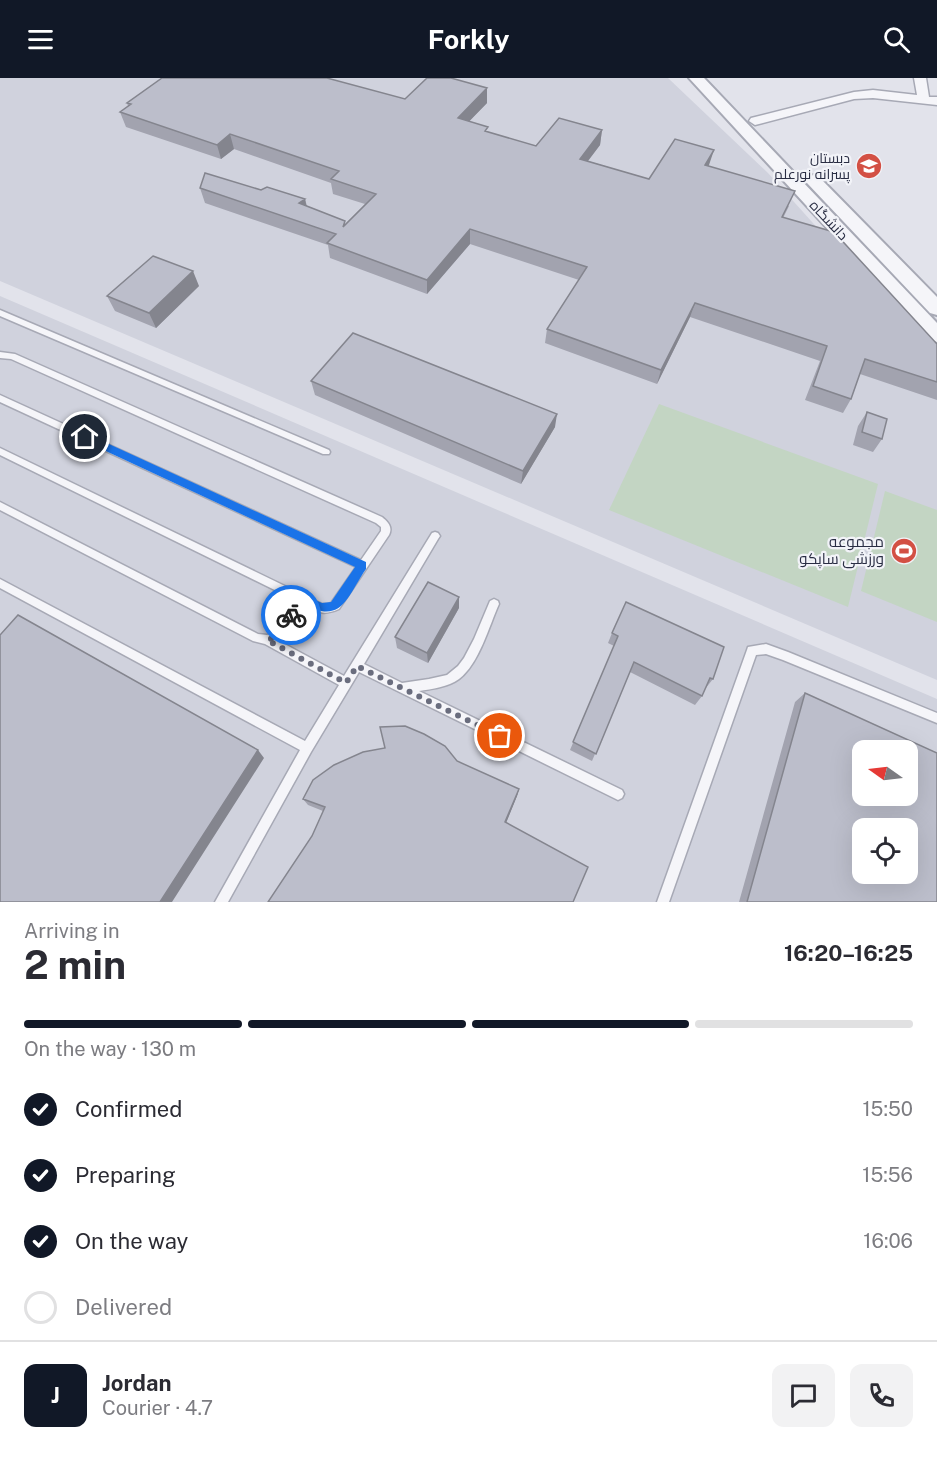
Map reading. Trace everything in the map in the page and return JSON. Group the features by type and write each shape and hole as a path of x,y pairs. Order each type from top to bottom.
{"street":[{"name":"دانشگاه","path":"696,78 937,335"},
{"name":"دانشگاه","path":"713,78 937,308"},
{"path":"920,78 923,99"},
{"path":"755,121 854,96 873,94 937,101"}],"lane":[{"path":"0,314 326,452"},
{"path":"0,356 12,356 379,520 385,525 386,532 335,606 328,609 321,608 0,452"},
{"path":"0,398 363,565"},
{"path":"0,506 257,638 267,640 346,683"},
{"path":"221,902 346,683 435,536"},
{"path":"0,583 308,748"},
{"path":"267,640 277,637 302,599"},
{"path":"400,688 444,681 455,676 464,667 494,604"},
{"path":"663,902 752,650 766,649 784,655 937,718"},
{"path":"357,666 618,794"}],"shaded area":[{"path":"0,78 668,78 768,173 937,361 937,680 0,281"},
{"path":"0,296 937,699 937,902 0,902"}],"green space":[{"path":"659,404 878,484 848,607 609,510"},
{"name":"مجموعه ورزشی ساپکو","path":"885,491 937,510 937,622 861,591"}],"building":[{"path":"162,78 327,78 405,99 427,78 451,78 487,88 458,118 488,127 485,131 536,146 559,118 602,130 580,159 649,179 675,139 714,150 705,165 795,191 782,217 834,232 937,344 937,382 865,359 851,399 813,386 827,346 695,303 661,370 547,329 587,267 470,229 427,280 327,243 336,234 200,188 205,173 261,190 267,187 305,199 299,203 345,221 343,227 376,194 331,179 339,171 230,134 217,145 120,112 131,104 127,103"},
{"path":"153,256 193,271 149,313 107,296"},
{"path":"353,333 557,414 523,471 311,381"},
{"path":"867,412 887,419 882,439 862,432"},
{"path":"428,582 459,597 427,653 395,637"},
{"path":"626,602 724,647 713,679 710,678 702,696 634,662 596,754 573,742 618,636 612,633"},
{"path":"18,615 258,750 160,902 0,902 0,635"},
{"path":"805,693 908,740 852,740 852,806 918,806 918,744 937,753 937,902 747,902"},
{"path":"405,726 445,746 457,761 519,789 505,822 588,867 573,902 268,902 312,836 325,807 303,799 313,780 334,765 363,752 385,748 380,727"}],"way so far":[{"path":"291,615 277,637 267,640 346,683 357,666 500,736"}],"place":[{"name":"دبستان پسرانه نورعلم","path":"869,166"},
{"name":"مجموعه ورزشی ساپکو","path":"904,551"}],"route":[{"path":"85,437 363,565 335,606 328,609 321,608 302,599 291,615"}]}
